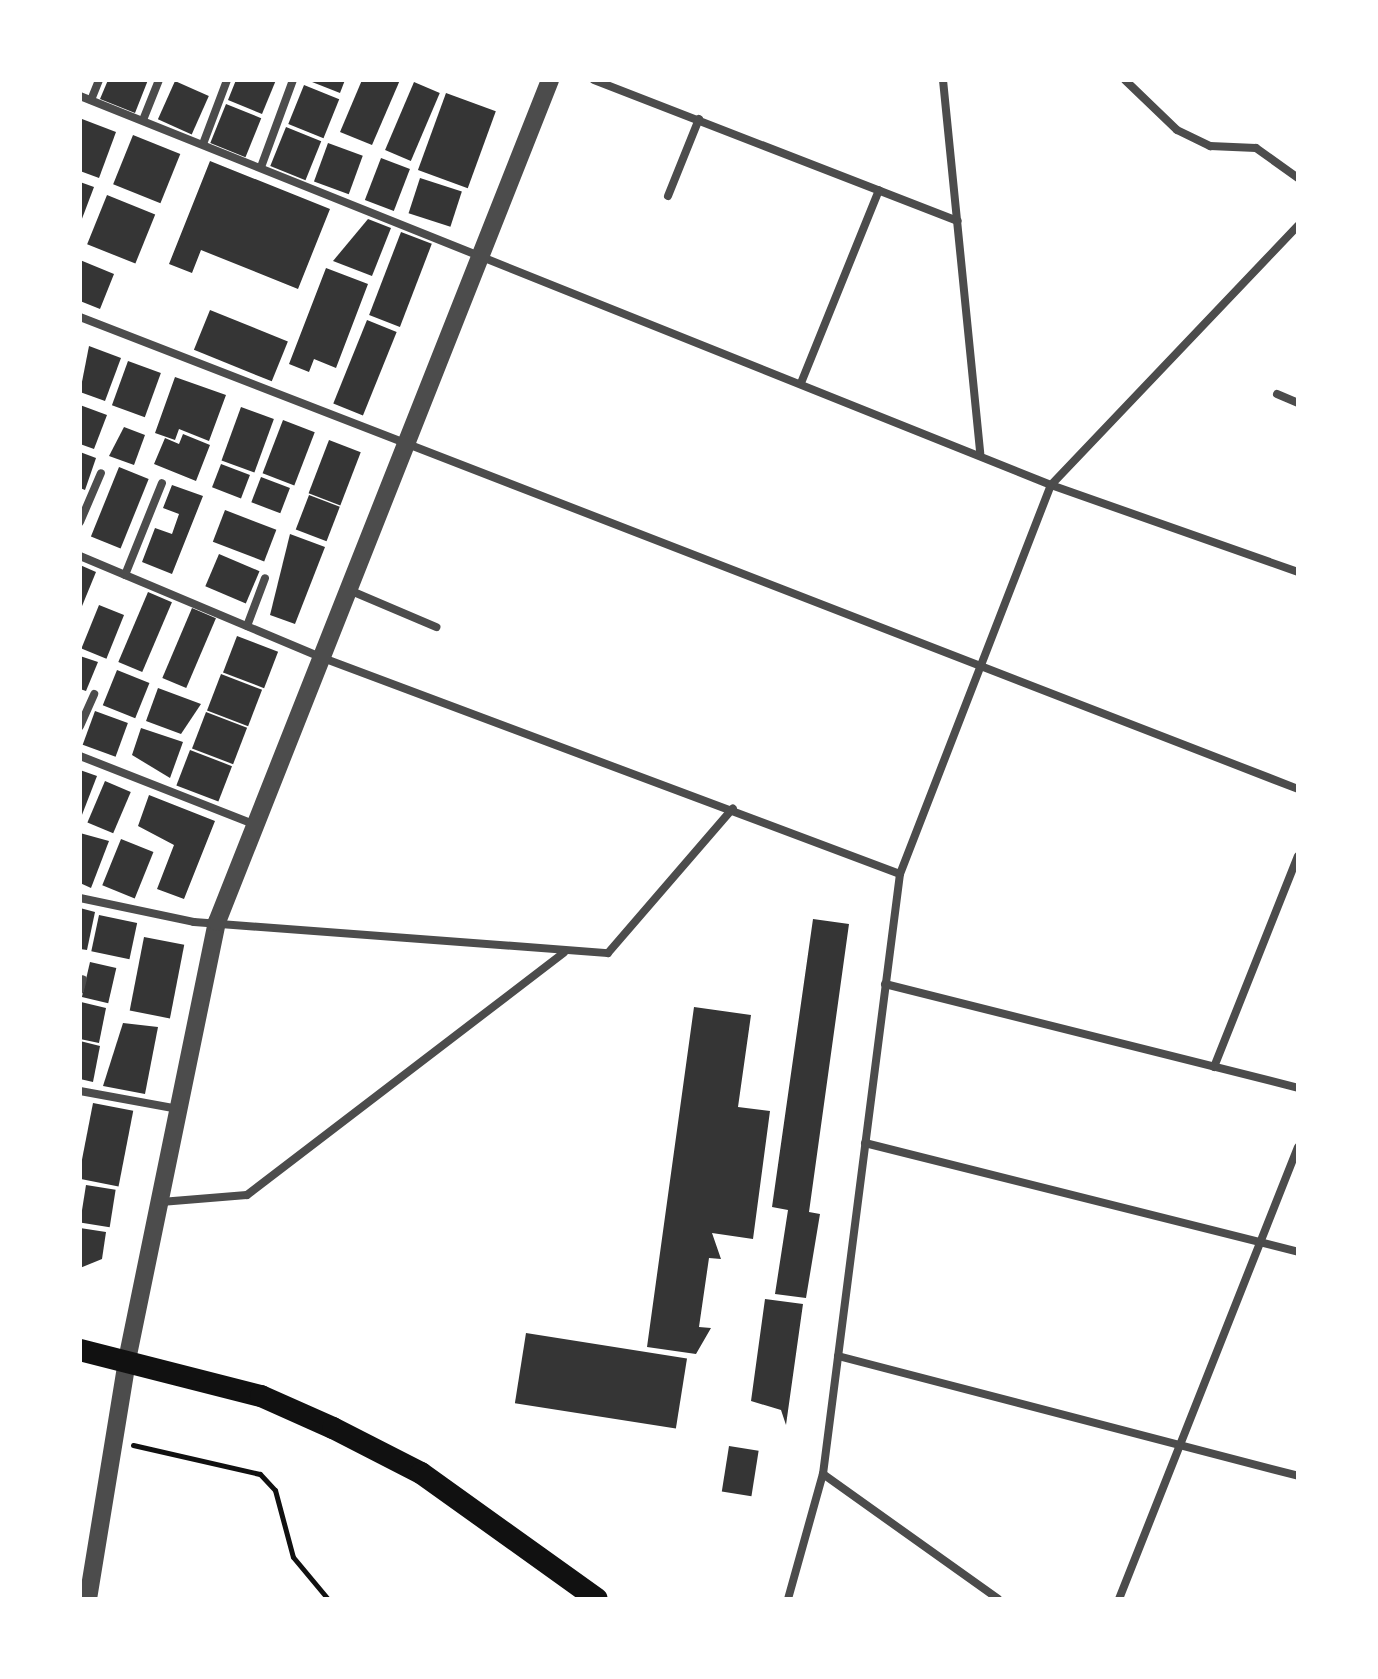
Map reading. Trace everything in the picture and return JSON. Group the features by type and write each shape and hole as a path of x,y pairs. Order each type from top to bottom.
{"main road":[{"path":"80,1350 262,1396 333,1428 421,1473 597,1599"}],"street":[{"path":"88,1599 127,1360 217,922 550,80"}],"lane":[{"path":"91,100 99,80"},
{"path":"143,120 158,80"},
{"path":"204,144 228,80"},
{"path":"260,167 292,80"},
{"path":"594,80 958,221"},
{"path":"944,80 980,452"},
{"path":"1125,80 1177,130 1210,146 1256,148 1298,178"},
{"path":"80,96 980,452 1051,485 1296,572 1298,559"},
{"path":"668,196 699,119"},
{"path":"801,383 879,190"},
{"path":"788,1599 823,1474 900,874 1051,485 1298,226"},
{"path":"80,317 1298,789"},
{"path":"1277,394 1298,403"},
{"path":"80,522 101,473"},
{"path":"125,575 162,483"},
{"path":"80,556 323,658 733,808 900,874"},
{"path":"247,626 265,578"},
{"path":"349,590 436,628"},
{"path":"80,726 94,694"},
{"path":"80,756 256,825"},
{"path":"80,898 217,922 564,953 621,946 733,808"},
{"path":"1214,1067 1298,856"},
{"path":"158,1202 247,1195 564,953"},
{"path":"80,990 82,979"},
{"path":"885,984 1298,1088"},
{"path":"80,1091 178,1109"},
{"path":"865,1143 1298,1252"},
{"path":"1119,1599 1298,1147"},
{"path":"838,1356 1298,1476"},
{"path":"823,1474 998,1599"}],"path":[{"path":"114,1440 260,1474 275,1490 292,1558 328,1599"}],"building":[{"path":"108,80 148,80 135,113 100,99"},
{"path":"236,80 276,80 262,114 228,100"},
{"path":"307,80 345,80 340,93"},
{"path":"362,80 400,80 372,145 340,132"},
{"path":"175,81 209,96 192,134 158,119"},
{"path":"414,82 440,93 411,161 385,150"},
{"path":"304,85 339,99 323,138 288,124"},
{"path":"446,93 496,111 468,188 418,170"},
{"path":"226,104 261,118 245,157 210,143"},
{"path":"82,119 116,132 99,178 80,171"},
{"path":"286,127 321,141 305,180 270,166"},
{"path":"133,135 180,154 160,203 113,184"},
{"path":"328,143 363,156 349,194 314,182"},
{"path":"381,158 410,169 394,211 365,200"},
{"path":"210,161 330,209 298,289 201,250 192,273 169,264"},
{"path":"420,178 462,192 450,227 409,213"},
{"path":"80,182 94,187 80,224"},
{"path":"107,195 155,214 135,264 87,244"},
{"path":"368,219 391,228 372,276 333,261"},
{"path":"401,232 432,244 400,327 369,315"},
{"path":"80,260 114,274 100,309 80,301"},
{"path":"326,268 368,284 336,368 314,359 309,372 289,364"},
{"path":"210,310 288,341 272,381 194,350"},
{"path":"367,320 397,332 363,415 333,403"},
{"path":"89,346 121,358 105,401 80,392"},
{"path":"128,361 161,373 145,417 112,405"},
{"path":"175,377 226,395 209,441 179,429 175,440 155,433"},
{"path":"80,405 107,415 94,449 80,444"},
{"path":"241,407 274,419 254,473 222,461"},
{"path":"283,420 315,432 294,485 263,473"},
{"path":"124,427 145,435 134,465 109,456"},
{"path":"183,434 210,445 196,481 154,464 165,438 179,444"},
{"path":"329,440 361,452 340,505 309,493"},
{"path":"80,452 96,458 85,490 80,488"},
{"path":"221,464 250,475 241,498 212,487"},
{"path":"119,467 149,479 121,549 91,537"},
{"path":"261,477 290,488 280,513 251,502"},
{"path":"172,485 203,496 172,574 142,562 155,528 172,534 179,514 163,508"},
{"path":"309,495 340,507 327,541 296,530"},
{"path":"225,510 276,530 264,561 213,542"},
{"path":"290,534 325,547 295,624 270,615"},
{"path":"219,554 260,571 246,603 205,586"},
{"path":"80,565 96,572 80,611"},
{"path":"148,592 172,602 142,672 118,662"},
{"path":"99,605 124,615 106,659 81,649"},
{"path":"192,608 216,618 186,688 162,678"},
{"path":"237,636 278,652 264,688 223,672"},
{"path":"80,656 98,662 86,691 80,689"},
{"path":"117,670 149,683 135,718 103,705"},
{"path":"221,674 262,690 248,726 207,710"},
{"path":"158,688 201,704 181,734 146,721"},
{"path":"95,711 128,723 116,757 83,745"},
{"path":"206,712 247,728 233,764 192,748"},
{"path":"141,728 183,742 170,778 132,755"},
{"path":"190,750 232,766 218,802 176,785"},
{"path":"80,770 97,776 80,820"},
{"path":"105,781 131,792 113,833 87,822"},
{"path":"149,795 215,821 184,899 157,889 174,845 138,826"},
{"path":"80,833 109,841 91,888 80,883"},
{"path":"121,839 153,852 135,898 102,885"},
{"path":"80,908 95,912 87,950 80,949"},
{"path":"99,915 137,923 129,959 91,951"},
{"path":"813,919 849,924 809,1212 820,1214 806,1298 775,1294 788,1210 772,1207"},
{"path":"144,937 184,945 170,1018 130,1011"},
{"path":"90,962 116,968 108,1003 82,997"},
{"path":"81,1002 106,1008 99,1043 80,1039"},
{"path":"694,1007 751,1015 738,1107 770,1111 753,1239 712,1233 721,1259 709,1258 699,1327 711,1328 696,1354 647,1347"},
{"path":"123,1023 158,1027 145,1094 103,1086"},
{"path":"80,1041 100,1046 93,1082 80,1079"},
{"path":"93,1103 133,1111 119,1186 80,1179"},
{"path":"86,1185 116,1190 110,1227 80,1223"},
{"path":"80,1228 106,1232 102,1259 80,1268"},
{"path":"765,1299 803,1304 786,1425 781,1410 751,1401"},
{"path":"526,1333 687,1358 676,1429 515,1403"},
{"path":"729,1446 759,1451 751,1496 722,1491"}]}
